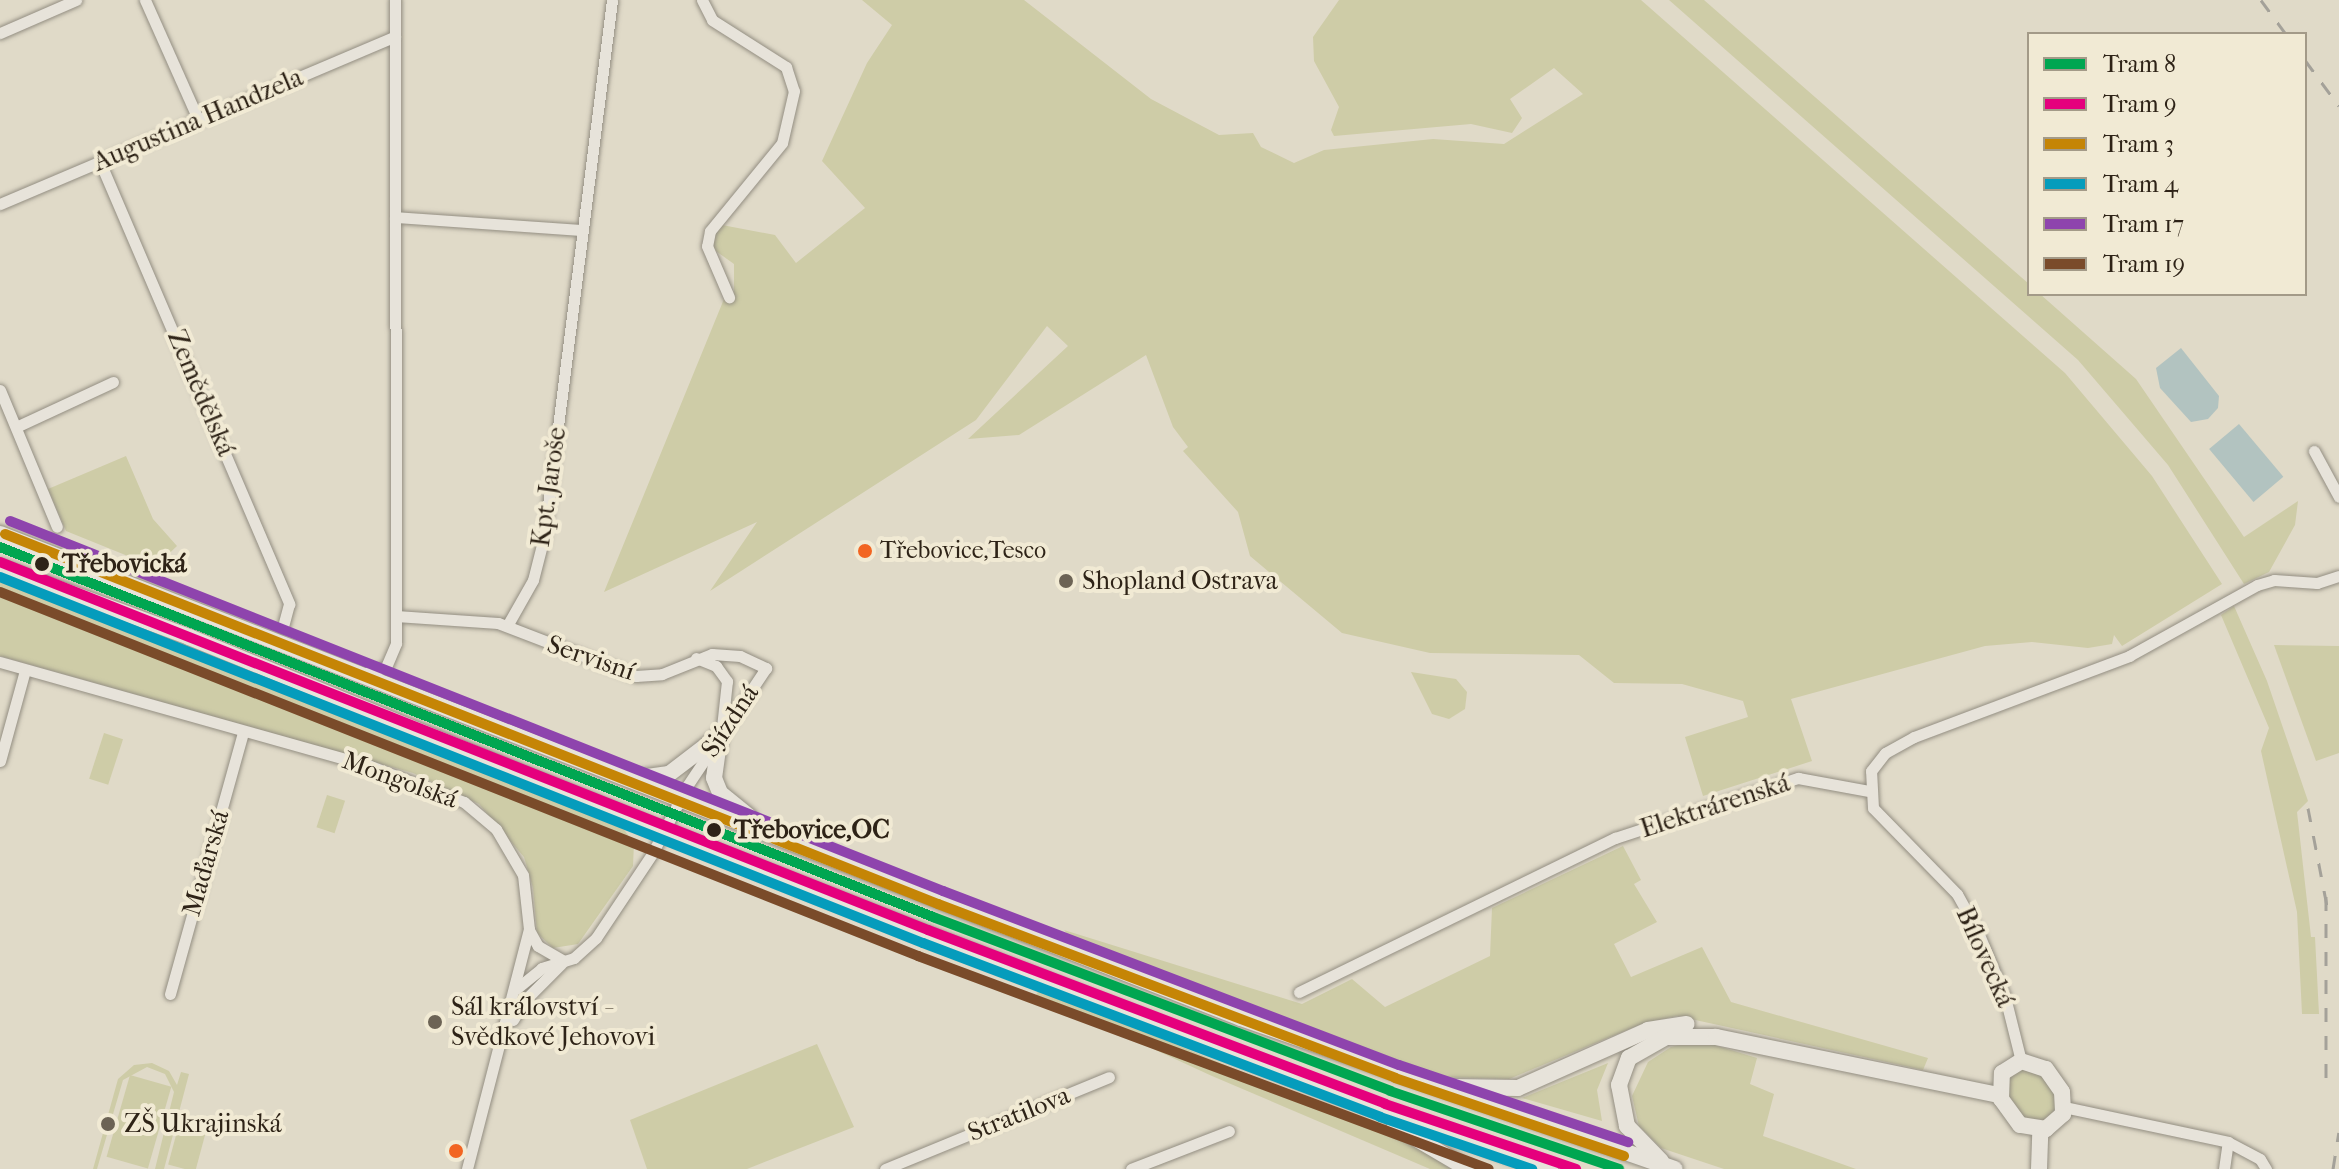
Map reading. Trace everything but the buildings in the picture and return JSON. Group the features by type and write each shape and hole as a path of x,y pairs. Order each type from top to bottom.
{"main road":[{"path":"0,534 762,827 1011,930 1418,1083 1671,1168"},
{"path":"0,567 189,637 664,831 1330,1092 1550,1169"},
{"path":"628,778 669,774 720,735"},
{"path":"720,735 714,778 720,793 762,827"},
{"path":"1418,1083 1513,1090 1667,1026 1719,1028 1784,1051"},
{"path":"1671,1168 1632,1134 1620,1108 1620,1076 1634,1053 1659,1039 1688,1035 1784,1051 1999,1095"},
{"path":"2021,1061 2037,1063 2053,1076 2064,1107 2056,1123 2040,1131 2016,1121 1999,1095 2002,1073 2021,1061"},
{"path":"1330,1092 1436,1146 1468,1169"},
{"path":"2039,1169 2040,1131"}],"street":[{"path":"0,33 76,0"},
{"path":"145,0 198,119"},
{"path":"358,674 377,672 391,662 396,616 395,0"},
{"name":"Kpt. Jaroše","path":"507,626 540,555 612,0"},
{"path":"702,0 712,20 786,67 794,91 782,143 710,231 707,246 729,297"},
{"name":"Augustina Handzela","path":"0,204 395,36"},
{"name":"Zemědělská","path":"100,162 289,604 283,626"},
{"path":"395,217 583,230"},
{"path":"16,427 113,382"},
{"path":"0,390 57,527"},
{"path":"2314,451 2339,497"},
{"path":"1869,791 1871,771 1885,753 1914,737 2129,656 2257,585 2274,580 2317,583 2339,576"},
{"path":"396,616 507,626"},
{"name":"Servisní","path":"507,626 636,676 662,674 696,658 731,655 766,668"},
{"path":"696,658 719,668 728,684 720,735"},
{"name":"Mongolská","path":"0,662 370,766 450,795 478,811 519,865 529,929 516,990 467,1169"},
{"name":"Sjízdná","path":"564,961 596,938 720,735 766,668"},
{"path":"0,761 25,670"},
{"name":"Maďarská","path":"170,994 243,732"},
{"name":"Elektrárenská","path":"1299,992 1615,838 1798,778 1869,791"},
{"name":"Bílovecká","path":"1869,791 1873,808 1887,826 1957,894 2005,997 2021,1061"},
{"path":"529,929 538,946 564,961"},
{"path":"516,990 542,968 564,961"},
{"path":"502,1042 525,1000 564,961"},
{"name":"Stratilova","path":"885,1169 1109,1077"},
{"path":"2064,1107 2228,1142 2260,1159 2266,1169"},
{"path":"1131,1169 1229,1131"},
{"path":"2224,1169 2228,1142"}],"shaded area":[{"path":"862,0 1024,0 1151,99 1219,135 1253,133 1261,147 1294,163 1324,150 1433,139 1504,144 1583,94 1554,68 1510,99 1522,118 1512,133 1471,124 1334,136 1331,130 1339,107 1314,61 1313,37 1339,0 1641,0 2065,373 2152,476 2222,584 2122,646 2114,635 2112,644 2088,648 2032,642 1985,646 1791,699 1812,761 1703,796 1685,737 1748,717 1743,701 1682,684 1614,683 1579,655 1430,653 1342,633 1250,556 1238,512 1183,451 1188,447 1173,427 1146,355 1019,435 968,439 1068,346 1047,326 976,420 710,591 757,522 604,592 724,299 734,293 734,264 713,249 715,233 722,225 775,235 796,263 865,208 822,161 867,63 892,25"},
{"path":"1669,0 1704,0 2027,282 2027,296 2042,296 2136,379 2244,537 2298,501 2295,525 2269,572 2244,584 2168,465 2078,360"},
{"path":"2181,348 2219,396 2218,408 2208,419 2191,422 2160,388 2156,368"},
{"path":"2239,424 2283,477 2253,502 2209,449"},
{"path":"126,456 153,519 177,546 155,567 66,531 48,489"},
{"path":"0,576 343,709 426,748 622,827 634,843 633,866 578,944 553,948 537,933 533,888 524,857 479,804 413,773 0,656"},
{"path":"2234,606 2267,681 2308,801 2297,812 2311,937 2315,937 2319,1014 2302,1014 2297,912 2261,751 2269,728 2221,615"},
{"path":"2274,645 2339,646 2339,753 2316,761"},
{"path":"1411,672 1456,679 1467,692 1465,709 1449,719 1432,714"},
{"path":"104,733 123,739 108,785 89,779"},
{"path":"327,795 345,801 335,833 316,827"},
{"path":"1623,846 1641,880 1634,884 1657,922 1614,944 1631,977 1702,947 1731,1002 1928,1058 1923,1070 1677,1016 1644,1023 1509,1079 1445,1077 1076,944 1064,930 1302,1004 1352,979 1385,1007 1490,956 1492,908"},
{"path":"1040,988 1408,1141 1451,1169 1430,1169 1212,1076 1036,995"},
{"path":"1698,1040 1757,1058 1750,1084 1774,1094 1763,1136 1856,1169 1724,1169 1661,1148 1639,1126 1632,1096 1648,1062 1671,1047"},
{"path":"817,1044 854,1127 747,1169 647,1169 630,1120"},
{"path":"152,1063 169,1071 177,1085 181,1072 189,1074 164,1169 155,1169 174,1092 165,1074 147,1067 123,1080 97,1169 93,1169 118,1079 134,1065"},
{"path":"1608,1063 1597,1090 1602,1121 1522,1098"},
{"path":"2018,1069 2041,1074 2056,1094 2056,1111 2048,1121 2024,1119 2009,1101 2008,1077"},
{"path":"130,1075 171,1087 148,1169 107,1157"},
{"path":"179,1124 206,1131 196,1169 168,1165"}],"railway":[{"path":"2261,0 2285,32"},
{"path":"2307,63 2339,106"},
{"path":"2308,808 2327,906"},
{"path":"2326,896 2326,1080"},
{"path":"2333,1169 2339,1132"}],"tram line":[{"name":"17","path":"10,521 943,891 1399,1065 1628,1142"},
{"name":"3","path":"5,534 938,904 1395,1078 1624,1156"},
{"name":"8","path":"0,547 933,917 1390,1091 1619,1169"},
{"name":"9","path":"0,562 928,930 1385,1104 1576,1169"},
{"name":"4","path":"0,577 923,943 1380,1117 1532,1169"},
{"name":"19","path":"0,592 918,956 1489,1169"}],"place":[{"name":"Třebovice,Tesco","path":"865,551"},
{"name":"Třebovická","path":"42,564"},
{"name":"Shopland Ostrava","path":"1066,581"},
{"name":"Třebovice,OC","path":"714,830"},
{"name":"Sál království - Svědkové Jehovovi","path":"435,1022"},
{"name":"ZŠ Ukrajinská","path":"108,1124"}]}
